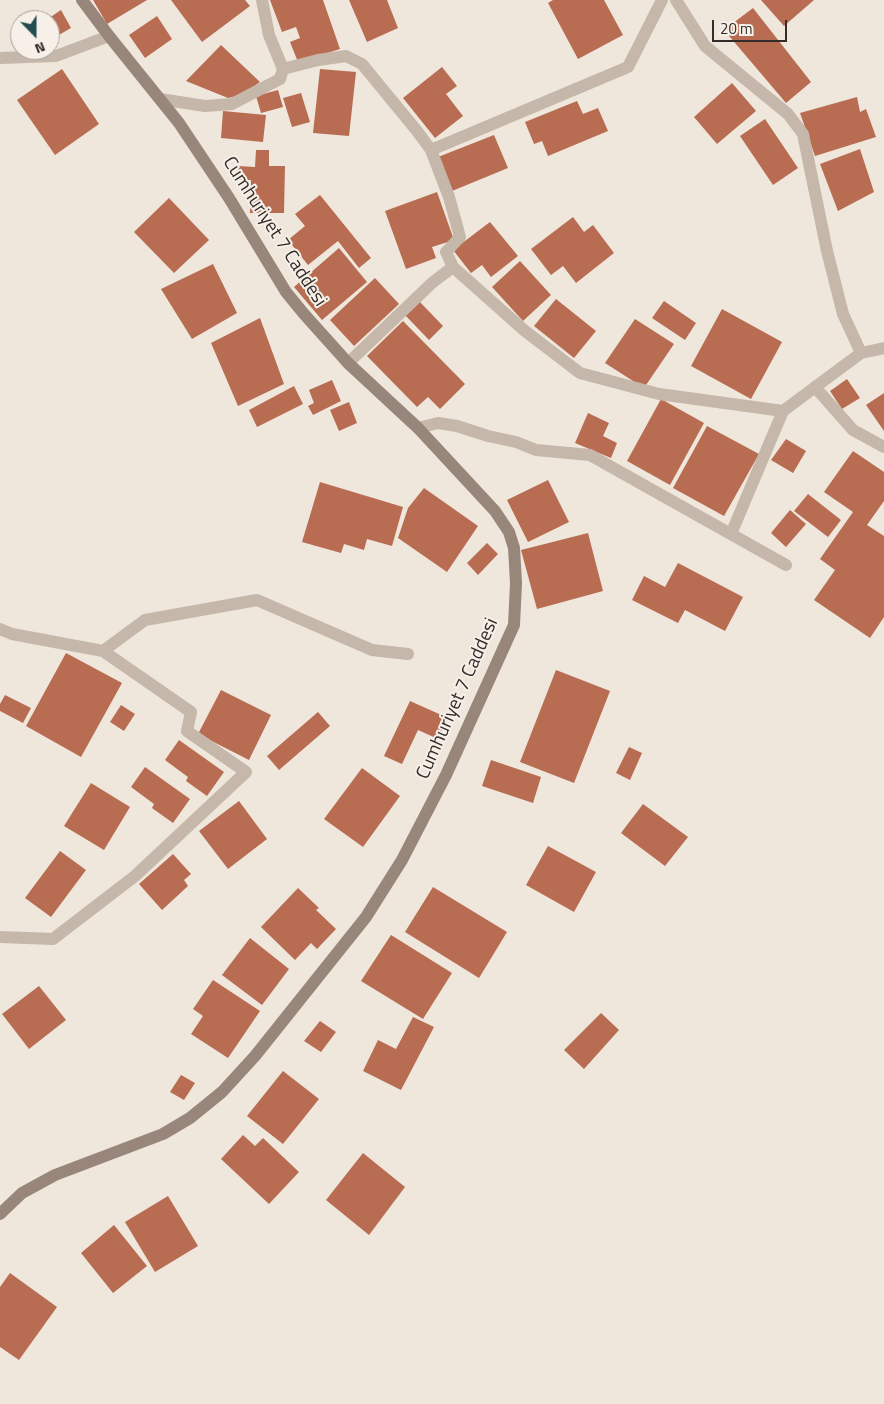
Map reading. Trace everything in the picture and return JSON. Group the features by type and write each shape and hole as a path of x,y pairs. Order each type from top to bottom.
{"main road":[{"name":"Cumhuriyet 7 Caddesi","path":"0,1214 22,1193 55,1175 163,1134 190,1118 222,1092 255,1056 366,917 402,860 446,774 496,668 514,625 516,600 514,548 509,532 494,511 418,428 348,362 286,292 179,122 82,0"}],"street":[{"path":"160,99 205,106 232,104 280,79 283,69 269,36 262,0"},
{"path":"430,150 628,67 662,0"},
{"path":"676,0 705,46 788,114 803,134 827,251 843,314 861,353"},
{"path":"0,58 56,56 109,36"},
{"path":"283,69 318,60 346,56 362,64 417,131 430,150 449,197 460,237 446,252 453,267 525,331 580,373 659,394 783,411"},
{"path":"348,362 433,282 453,267"},
{"path":"731,534 783,411 861,353 884,348"},
{"path":"815,387 853,430 884,447"},
{"path":"418,428 438,424 457,426 488,436 516,442 536,450 590,455 786,564"},
{"path":"103,651 145,620 257,600 372,650 408,654"},
{"path":"0,629 20,635 103,651 191,712 187,731 246,772 135,876 53,938 0,937"}],"building":[{"path":"93,0 147,0 107,24"},
{"path":"171,0 245,0 250,6 202,42"},
{"path":"270,0 323,0 340,49 298,62 290,42 300,38 296,27 282,32"},
{"path":"349,0 387,0 398,28 367,42"},
{"path":"553,0 604,0 623,35 578,59 548,3"},
{"path":"761,0 814,0 784,26"},
{"path":"753,8 811,82 786,103 724,30"},
{"path":"60,11 71,28 60,34"},
{"path":"157,16 172,39 145,58 129,35"},
{"path":"221,45 260,82 241,95 228,98 186,81"},
{"path":"442,67 457,86 446,94 463,116 435,138 403,98"},
{"path":"62,69 99,124 55,155 17,100"},
{"path":"320,69 356,72 349,136 313,133"},
{"path":"732,83 756,111 717,144 694,117"},
{"path":"278,90 283,107 261,113 256,96"},
{"path":"301,93 310,122 292,127 283,98"},
{"path":"857,97 860,112 866,109 876,137 815,156 800,113"},
{"path":"577,101 583,114 598,108 608,131 548,156 542,141 534,144 525,122"},
{"path":"223,111 266,115 263,142 221,138"},
{"path":"765,119 798,168 773,185 740,136"},
{"path":"494,135 508,168 452,191 438,157"},
{"path":"860,149 874,192 838,211 820,164"},
{"path":"256,150 269,150 269,166 285,166 284,213 250,213 251,180 238,180 238,166 255,167"},
{"path":"437,192 454,240 432,247 436,258 406,269 385,211"},
{"path":"320,195 371,258 359,268 338,241 308,265 288,240 305,226 295,214"},
{"path":"169,198 209,240 174,273 134,232"},
{"path":"573,217 584,232 593,225 614,253 576,283 563,266 551,275 531,249"},
{"path":"490,222 518,256 491,277 482,265 471,273 453,250"},
{"path":"339,248 367,282 322,320 294,287"},
{"path":"520,261 551,295 523,321 492,287"},
{"path":"213,264 237,313 192,339 161,289"},
{"path":"375,278 399,304 354,346 330,320"},
{"path":"556,299 596,331 574,358 534,326"},
{"path":"419,301 443,326 429,340 405,315"},
{"path":"664,301 696,323 685,340 652,318"},
{"path":"722,309 782,342 751,399 691,366"},
{"path":"260,318 284,384 238,406 211,343"},
{"path":"635,319 674,344 644,388 605,363"},
{"path":"403,321 465,384 440,409 428,397 417,407 367,356"},
{"path":"847,379 860,398 842,409 830,391"},
{"path":"332,380 341,401 313,415 308,406 314,403 309,390"},
{"path":"294,386 303,404 257,427 249,410"},
{"path":"884,393 884,431 866,405"},
{"path":"661,399 704,423 670,485 627,461"},
{"path":"349,402 357,423 339,431 330,410"},
{"path":"588,413 609,423 603,436 617,443 611,458 575,443"},
{"path":"707,426 759,454 724,516 673,488"},
{"path":"786,439 806,451 793,473 771,460"},
{"path":"853,451 884,472 884,501 867,525 884,536 884,617 870,638 814,600 835,570 820,559 853,512 824,492"},
{"path":"548,480 569,522 528,542 507,500"},
{"path":"320,482 403,507 392,546 367,539 364,550 344,544 341,553 302,542"},
{"path":"424,488 478,526 447,572 398,538 408,508"},
{"path":"808,494 841,520 828,537 794,511"},
{"path":"790,510 806,524 786,547 771,533"},
{"path":"588,533 603,591 537,609 521,550"},
{"path":"487,543 498,554 478,575 467,563"},
{"path":"678,563 743,597 725,631 685,610 678,623 632,600 644,576 665,587"},
{"path":"66,653 122,683 81,757 26,726"},
{"path":"556,670 610,691 574,783 520,762"},
{"path":"221,690 271,715 249,760 198,734"},
{"path":"5,695 31,708 23,723 0,711 0,704"},
{"path":"410,701 448,718 438,739 418,730 402,764 384,756"},
{"path":"121,705 135,714 124,731 110,722"},
{"path":"318,712 330,726 279,770 267,756"},
{"path":"179,740 224,772 207,796 186,781 188,777 165,760"},
{"path":"629,747 642,753 630,780 616,773"},
{"path":"491,760 541,777 533,803 482,786"},
{"path":"145,767 190,799 173,823 152,808 154,804 131,787"},
{"path":"362,768 400,796 363,847 324,819"},
{"path":"91,783 130,807 104,850 64,826"},
{"path":"239,801 267,839 228,869 199,831"},
{"path":"643,804 688,837 665,866 621,833"},
{"path":"548,846 596,872 574,912 526,885"},
{"path":"60,851 86,870 51,917 25,898"},
{"path":"173,854 191,874 184,880 188,886 162,910 139,884"},
{"path":"433,887 507,932 479,978 405,932"},
{"path":"298,888 319,908 316,910 336,929 317,949 311,943 295,960 261,927"},
{"path":"391,935 452,973 423,1019 361,981"},
{"path":"250,938 289,969 262,1005 222,975"},
{"path":"213,980 260,1011 228,1058 191,1034 203,1016 193,1009"},
{"path":"39,986 66,1020 29,1049 2,1014"},
{"path":"601,1013 619,1030 584,1069 564,1050"},
{"path":"413,1017 434,1027 401,1090 363,1071 378,1040 396,1049"},
{"path":"320,1021 336,1032 321,1052 304,1041"},
{"path":"283,1071 319,1099 283,1144 247,1116"},
{"path":"181,1075 195,1083 184,1100 170,1092"},
{"path":"243,1135 255,1146 263,1138 299,1172 269,1204 221,1159"},
{"path":"363,1153 405,1187 369,1235 326,1200"},
{"path":"168,1196 198,1246 155,1272 125,1222"},
{"path":"114,1225 147,1266 113,1293 81,1253"},
{"path":"10,1273 57,1307 19,1360 0,1347 0,1287"}]}
